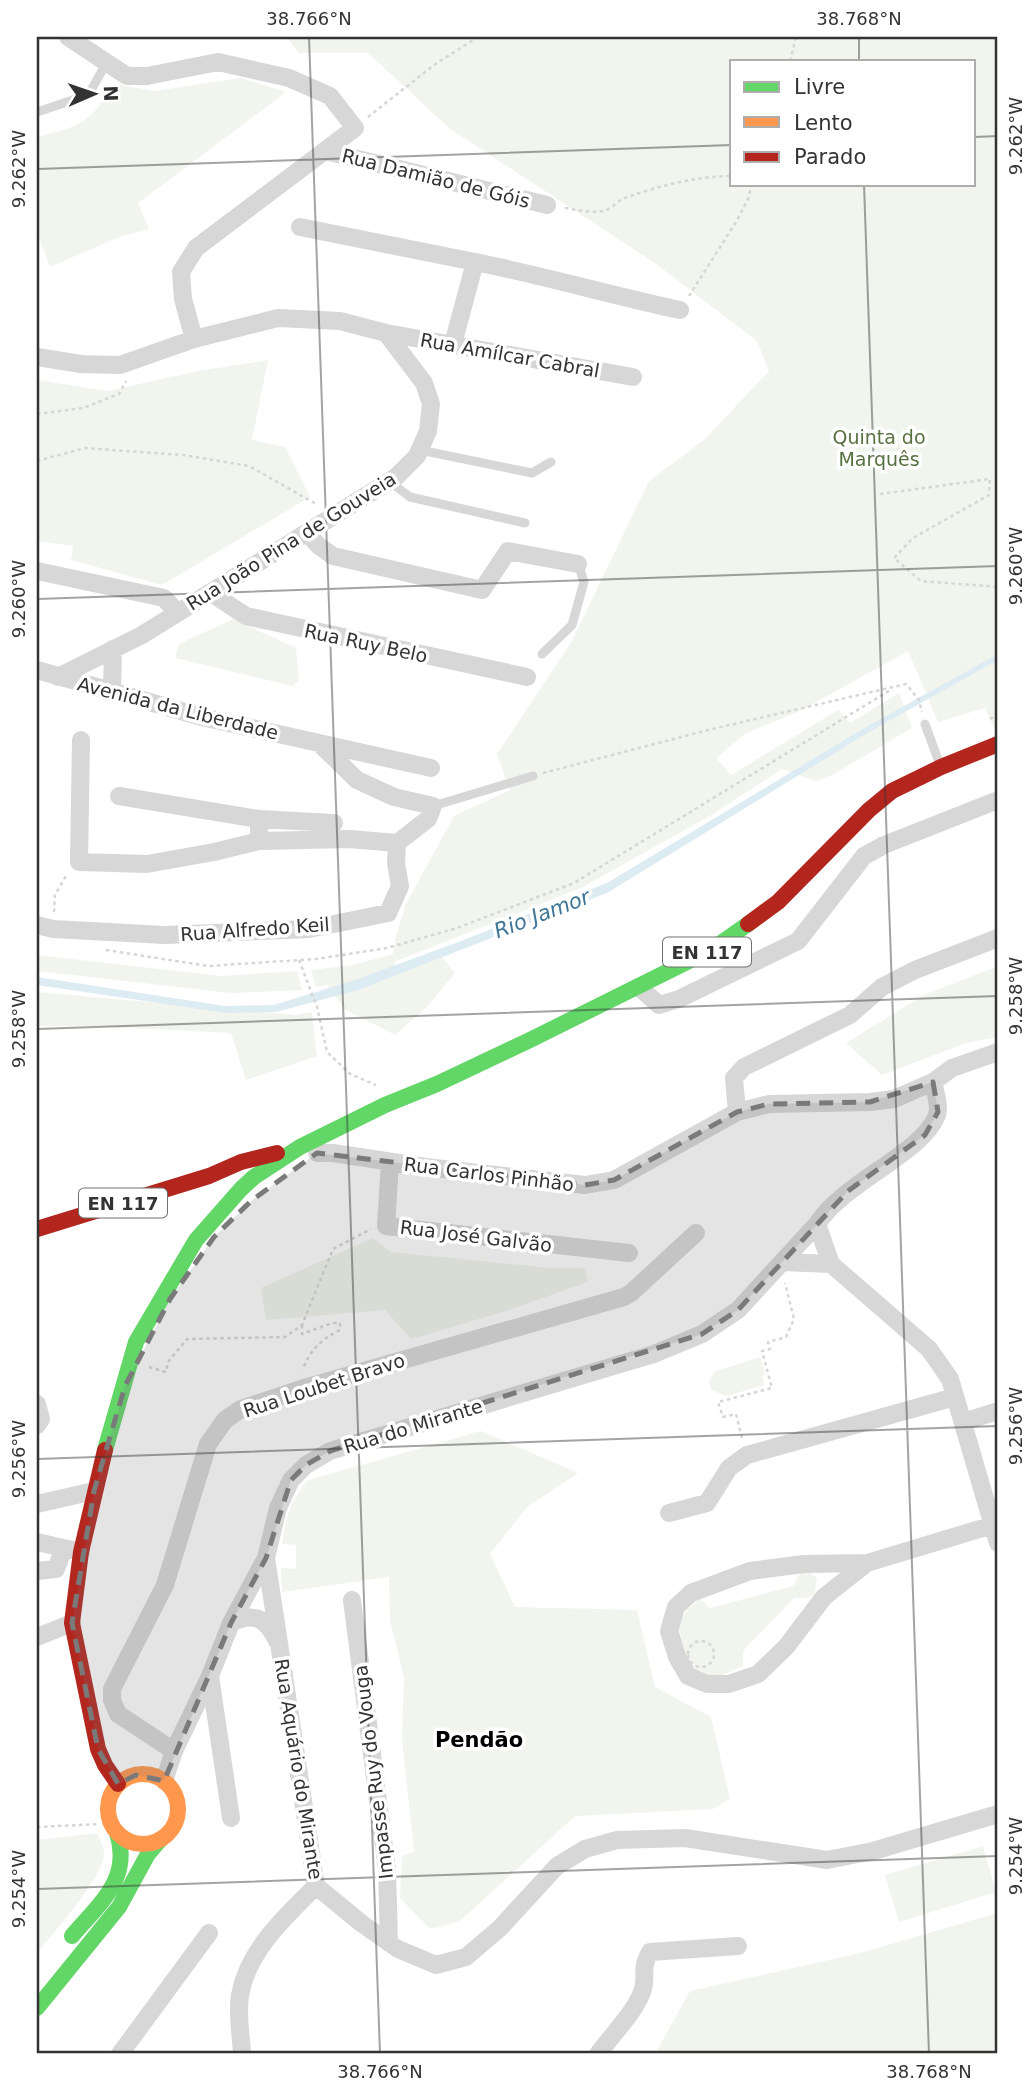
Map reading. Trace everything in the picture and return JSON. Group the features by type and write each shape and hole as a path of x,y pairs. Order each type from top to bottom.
{"street":[{"path":"68,37 127,76 147,76 218,62 289,78 330,96 355,128 196,248 181,272 183,299 194,339"},
{"name":"Rua Damião de Góis","path":"325,151 547,205"},
{"path":"300,227 559,280 680,310"},
{"path":"453,344 475,262"},
{"name":"Rua Amílcar Cabral","path":"37,357 80,364 120,365 194,339 278,318 340,321 386,333 634,377"},
{"name":"Rua João Pina de Gouveia","path":"58,677 211,593 389,481 417,456 428,431 431,404 424,383 386,333"},
{"path":"307,533 333,556 482,590 508,551 578,564"},
{"path":"37,571 164,598 178,613"},
{"name":"Rua Ruy Belo","path":"211,593 246,616 527,677"},
{"path":"112,691 113,649"},
{"name":"Avenida da Liberdade","path":"37,670 202,717 430,768"},
{"path":"80,740 79,862 147,864 259,841 349,839 397,843 428,820 433,806 394,797 357,780 319,743"},
{"name":"EN 117","path":"255,1192 254,1177 308,1150 385,1105 437,1084 711,950 764,914 882,799 901,786 941,767 998,744"},
{"path":"119,796 259,819 334,823"},
{"path":"639,987 659,1005 679,999 799,941 864,856 884,845 998,800"},
{"path":"259,819 259,841"},
{"name":"Rua Alfredo Keil","path":"45,927 165,935 309,929 388,913 400,886 397,843"},
{"path":"737,1112 734,1078 744,1067 850,1015 882,987 900,977 998,938"},
{"name":"Rua Carlos Pinhão","path":"308,1150 585,1185 614,1180 737,1112 769,1104 894,1099 933,1082 952,1068 998,1052"},
{"name":"Rua do Mirante","path":"164,1781 174,1751 210,1676 230,1623 266,1558 278,1508 291,1480 306,1465 330,1451 654,1353 702,1334 738,1310 825,1212 848,1191 925,1135 938,1112 933,1082"},
{"name":"EN 117","path":"37,1229 209,1176 241,1162 308,1150"},
{"name":"EN 117","path":"255,1192 308,1150"},
{"name":"Rua José Galvão","path":"390,1161 386,1226 629,1253"},
{"path":"209,1176 228,1178 255,1192"},
{"path":"125,1386 170,1299 193,1264 255,1192"},
{"path":"37,1571 56,1569 73,1550 94,1491 136,1342 173,1276 211,1220 255,1192"},
{"path":"817,1224 831,1264 929,1349 950,1379 998,1543"},
{"name":"Rua Loubet Bravo","path":"174,1751 118,1714 112,1700 112,1689 165,1585 208,1444 225,1420 241,1409 302,1390 624,1297 696,1233"},
{"path":"781,1263 831,1264"},
{"path":"669,1513 707,1503 729,1468 747,1455 956,1396"},
{"path":"37,1404 41,1419 37,1425"},
{"path":"963,1422 998,1411"},
{"path":"37,1504 94,1491"},
{"path":"867,1563 824,1597 786,1647 758,1674 729,1684 707,1684 688,1676 677,1657 669,1631 676,1607 691,1593 750,1571 804,1564 867,1563 993,1525"},
{"path":"37,1542 73,1550"},
{"path":"73,1550 75,1589 72,1623 87,1704 98,1749 118,1784"},
{"name":"Rua Aquário do Mirante","path":"266,1558 316,1886 389,1943 436,1965 466,1957 500,1928 557,1866 586,1849 617,1840 685,1838 827,1860 873,1851 998,1814"},
{"path":"804,1564 819,1570 825,1582 824,1597"},
{"name":"Impasse Ruy do Vouga","path":"352,1600 387,1870 389,1943"},
{"name":"Rua Aquário do Mirante","path":"230,1623 245,1616 258,1618 272,1629 281,1648"},
{"path":"37,1637 72,1623"},
{"path":"210,1676 231,1818"},
{"path":"37,2008 118,1907 148,1854 176,1823 178,1800 173,1789 164,1781 155,1776 136,1774 118,1784 108,1803 122,1861 104,1897 62,1949"},
{"path":"114,1829 138,1844 160,1840"},
{"path":"242,2054 240,1997 246,1970 285,1917 316,1886"},
{"path":"120,2054 209,1933"},
{"path":"598,2054 637,2002 643,1988 643,1965 650,1952 738,1946"}],"lane":[{"path":"37,112 73,100 91,90 106,64"},
{"path":"420,450 532,473 551,462"},
{"path":"389,481 410,497 525,523"},
{"path":"542,654 572,625 584,582 578,564"},
{"path":"925,724 941,767"},
{"path":"433,806 533,776"}],"path":[{"path":"355,128 434,65 478,37"},
{"path":"790,60 796,37"},
{"path":"547,205 585,211 606,211 620,200 641,193 718,176 730,176"},
{"path":"680,310 736,222 751,186"},
{"path":"37,414 83,408 119,394 131,372"},
{"path":"37,461 85,448 183,456 249,466 337,515"},
{"path":"880,494 990,479 989,495 913,538 894,558 921,582 998,587"},
{"path":"533,776 708,730 906,684 919,700"},
{"path":"103,950 208,967 299,960 387,948 457,928 574,883 892,689"},
{"path":"990,719 998,715"},
{"path":"45,927 55,895 67,874"},
{"path":"299,960 317,1007 327,1052 350,1074 377,1086"},
{"path":"303,1370 306,1360 321,1340 340,1330 340,1324 332,1323 302,1334 302,1325 333,1249 386,1221"},
{"path":"747,1455 736,1414 723,1417 718,1402 772,1388 762,1352 770,1349 768,1342 786,1337 794,1319 781,1263"},
{"path":"136,1363 166,1372 168,1362 187,1339 285,1337 302,1325"},
{"path":"698,1640 707,1642 715,1652 713,1661 706,1666 698,1667 688,1658 691,1645 698,1640"},
{"path":"37,1828 114,1829"}],"highlighted area":[{"path":"933,1082 938,1112 925,1135 848,1191 738,1310 702,1334 330,1451 306,1465 291,1480 266,1558 231,1623 164,1781 136,1775 118,1784 98,1749 72,1623 94,1491 125,1386 170,1299 214,1237 251,1201 317,1153 585,1185 614,1180 737,1112 769,1104 870,1102"}],"green space":[{"name":"Quinta do Marquês","path":"286,37 998,37 998,728 995,730 985,708 938,722 908,651 802,710 745,734 716,758 731,775 838,710 850,723 899,693 912,728 832,775 816,781 782,769 713,814 583,887 394,962 395,966 437,951 455,973 426,1008 395,1035 344,1009 327,985 316,987 311,970 353,965 393,954 406,904 454,816 510,790 497,754 572,641 649,481 704,440 769,371 757,341 656,264 449,128 368,53 299,53"},
{"path":"241,78 286,92 138,203 149,229 119,237 50,267 37,232 37,137 64,130 83,121 98,108 114,84 155,91"},
{"path":"268,360 252,440 285,447 310,497 162,585 71,560 73,546 37,541 37,380 108,391 198,371"},
{"path":"233,619 296,648 299,680 293,686 175,658 179,644"},
{"path":"37,955 221,976 297,971 302,990 231,993 37,971"},
{"path":"998,966 998,1037 966,1043 882,1075 846,1043 924,995"},
{"path":"37,992 295,1015 312,1012 317,1056 246,1080 231,1033 37,1026"},
{"path":"373,1238 391,1252 549,1268 585,1268 588,1282 503,1312 411,1339 385,1310 266,1320 261,1288"},
{"path":"760,1357 765,1374 762,1376 764,1385 727,1396 711,1390 709,1382 714,1372"},
{"path":"481,1431 578,1473 527,1507 490,1554 515,1607 637,1610 655,1687 711,1717 730,1799 713,1809 575,1816 460,1921 430,1929 400,1898 402,1857 414,1851 402,1738 404,1677 390,1620 389,1577 282,1592 281,1568 296,1569 296,1545 282,1544 290,1510 308,1480"},
{"path":"807,1571 817,1578 814,1595 794,1598 743,1651 743,1666 715,1678 688,1669 678,1631 690,1607 700,1599 710,1608 793,1586 800,1573"},
{"path":"98,1833 104,1854 95,1877 37,1953 37,1840"},
{"path":"983,1846 996,1892 899,1922 885,1875"},
{"path":"998,1913 998,2054 655,2054 690,1991 860,1953"}],"water":[{"name":"Rio Jamor","path":"998,654 998,660 869,732 607,893 358,990 276,1012 226,1013 37,985 37,977 225,1006 274,1005 358,979 607,883 866,727"}],"traffic: fast":[{"path":"241,1189 254,1177 300,1147 385,1105 437,1084 532,1039 711,950 748,924"},
{"path":"105,1450 136,1342 196,1240 241,1189"},
{"path":"72,1936 102,1901 116,1877 120,1864 117,1833"},
{"path":"37,2008 119,1907 148,1854 160,1840"}],"traffic: slow":[{"path":"136,1774 150,1774 163,1780 172,1789 178,1809 178,1816 168,1834 150,1844 136,1844 123,1838 114,1829 108,1816 108,1802 114,1789 123,1780 136,1774"}],"traffic: jam":[{"path":"748,924 778,902 869,810 892,791 998,744"},
{"path":"37,1229 209,1176 241,1162 277,1153"},
{"path":"105,1450 81,1552 72,1623 98,1749 118,1784"}],"district":[{"name":"Pendão","path":"479,1740"}]}
